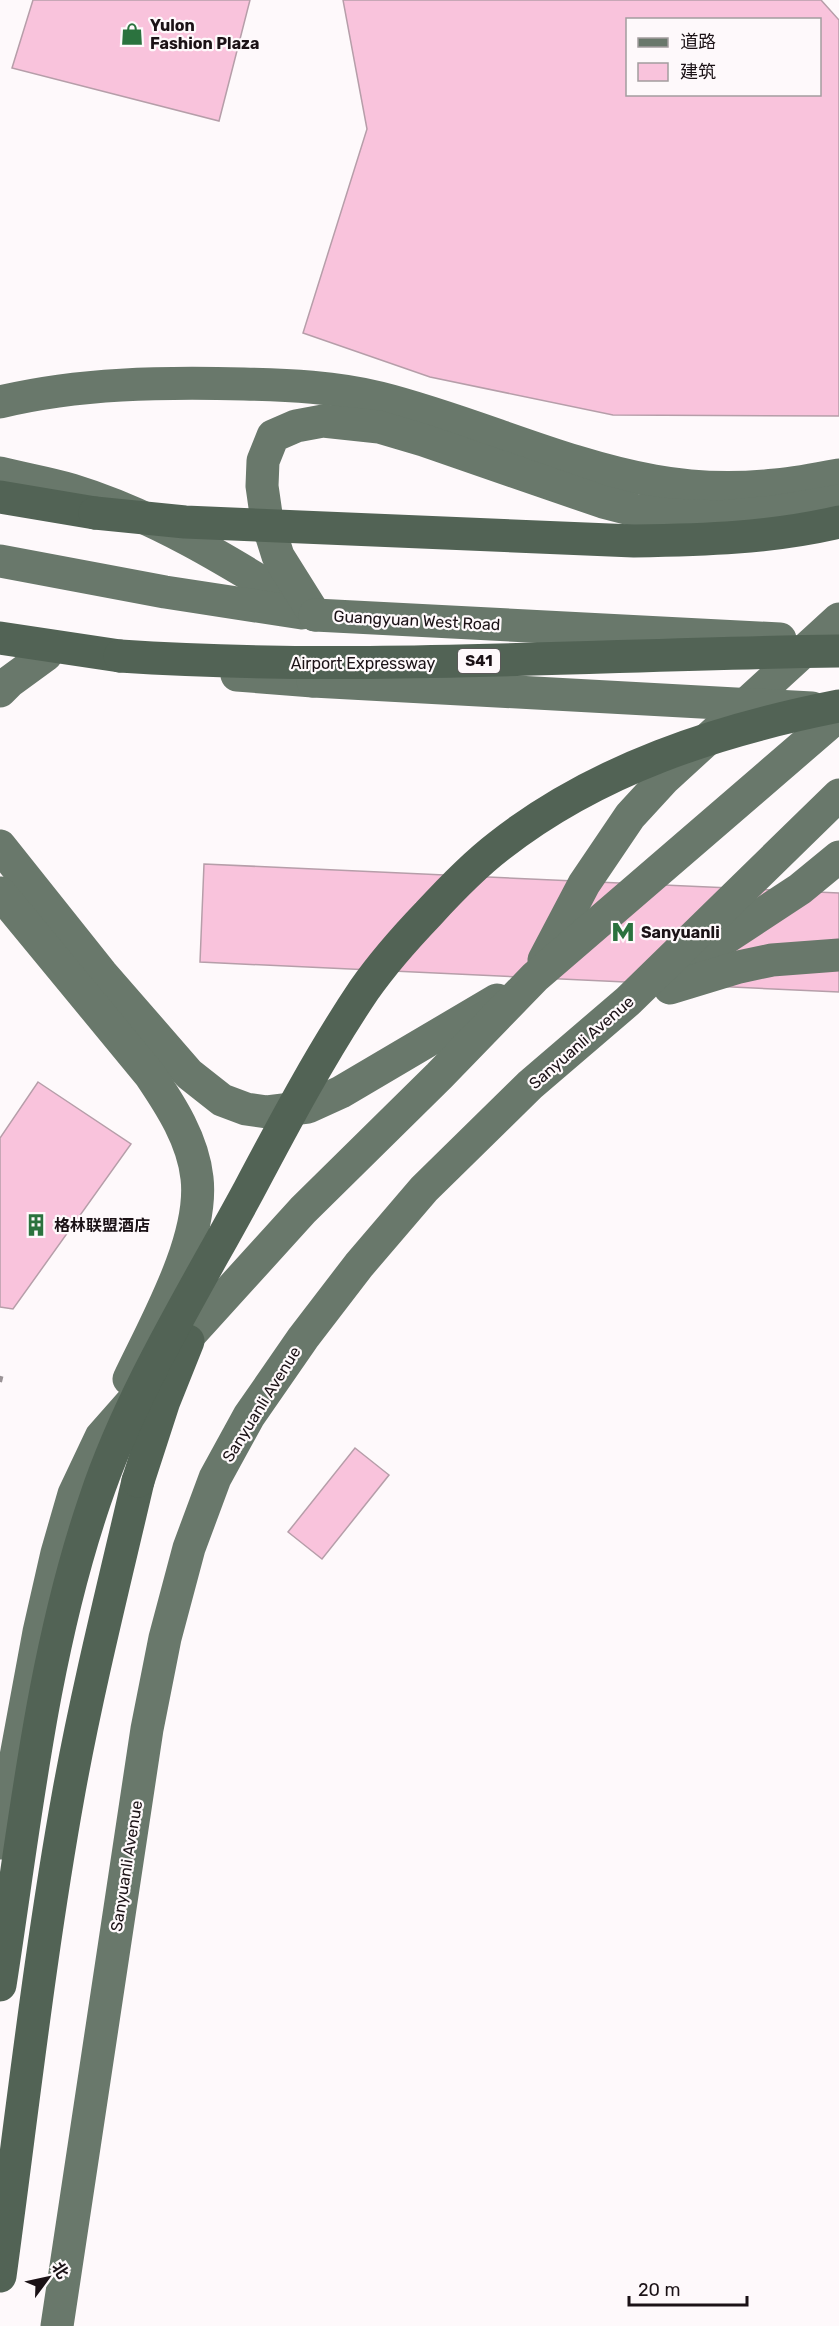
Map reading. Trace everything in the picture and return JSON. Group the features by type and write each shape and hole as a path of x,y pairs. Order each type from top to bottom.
{"highway":[{"path":"0,496 94,513"},
{"path":"0,506 185,522 634,541 704,540 769,535 839,522"},
{"name":"Airport Expressway","path":"0,638 39,649 210,662 322,664 839,651"},
{"path":"0,1985 33,1769 57,1640 94,1500 140,1392 275,1141 332,1040 366,987 420,922 457,883 498,846 581,792 662,755 741,729 839,707"},
{"path":"0,2276 40,1979 69,1791 112,1585 138,1481 164,1401 242,1209 275,1141"}],"main road":[{"path":"0,402 37,393 112,386 213,383 323,389 379,398 493,432 573,460 654,481 717,486 775,486 839,475"},
{"path":"315,615 278,556 267,521 262,486 263,460 273,436 296,426 323,421 379,427 603,502 634,510 670,515 720,517 774,512 839,501"},
{"path":"0,473 71,490 118,507 178,534 238,567 315,615"},
{"name":"Guangyuan West Road","path":"0,561 165,592 315,615 839,642"},
{"path":"0,846 102,974 189,1074 222,1100 246,1109 267,1112 308,1107 341,1092 535,977 584,884 630,816 664,779 839,619"},
{"path":"0,647 39,649 313,681 839,707"},
{"path":"0,691 39,649"},
{"path":"101,1437 186,1338 303,1210 535,977 839,715"},
{"name":"Sanyuanli Avenue","path":"57,2326 147,1729 165,1638 186,1559 215,1478 249,1416 303,1338 359,1265 424,1189 530,1085 628,1001 839,795"},
{"path":"628,1001 800,889 839,857"},
{"path":"0,892 150,1075 171,1105 186,1138 197,1178 195,1225 174,1284 74,1494 57,1553 39,1632 0,1843"},
{"path":"628,1001 739,967 772,960 839,956"}],"path":[{"path":"0,1382 2,1374"}],"building":[{"name":"Yulon Fashion Plaza","path":"33,0 250,0 219,121 12,68"},
{"path":"343,0 821,0 839,20 839,416 613,415 430,377 303,333 367,129"},
{"name":"Sanyuanli","path":"204,864 839,893 839,992 200,962"},
{"name":"格林联盟酒店","path":"38,1082 131,1144 13,1309 0,1307 0,1138"},
{"path":"355,1448 389,1475 322,1559 288,1532"}],"place":[{"name":"Yulon Fashion Plaza","path":"132,34"},
{"name":"Sanyuanli","path":"623,932"},
{"name":"格林联盟酒店","path":"36,1225"}]}
